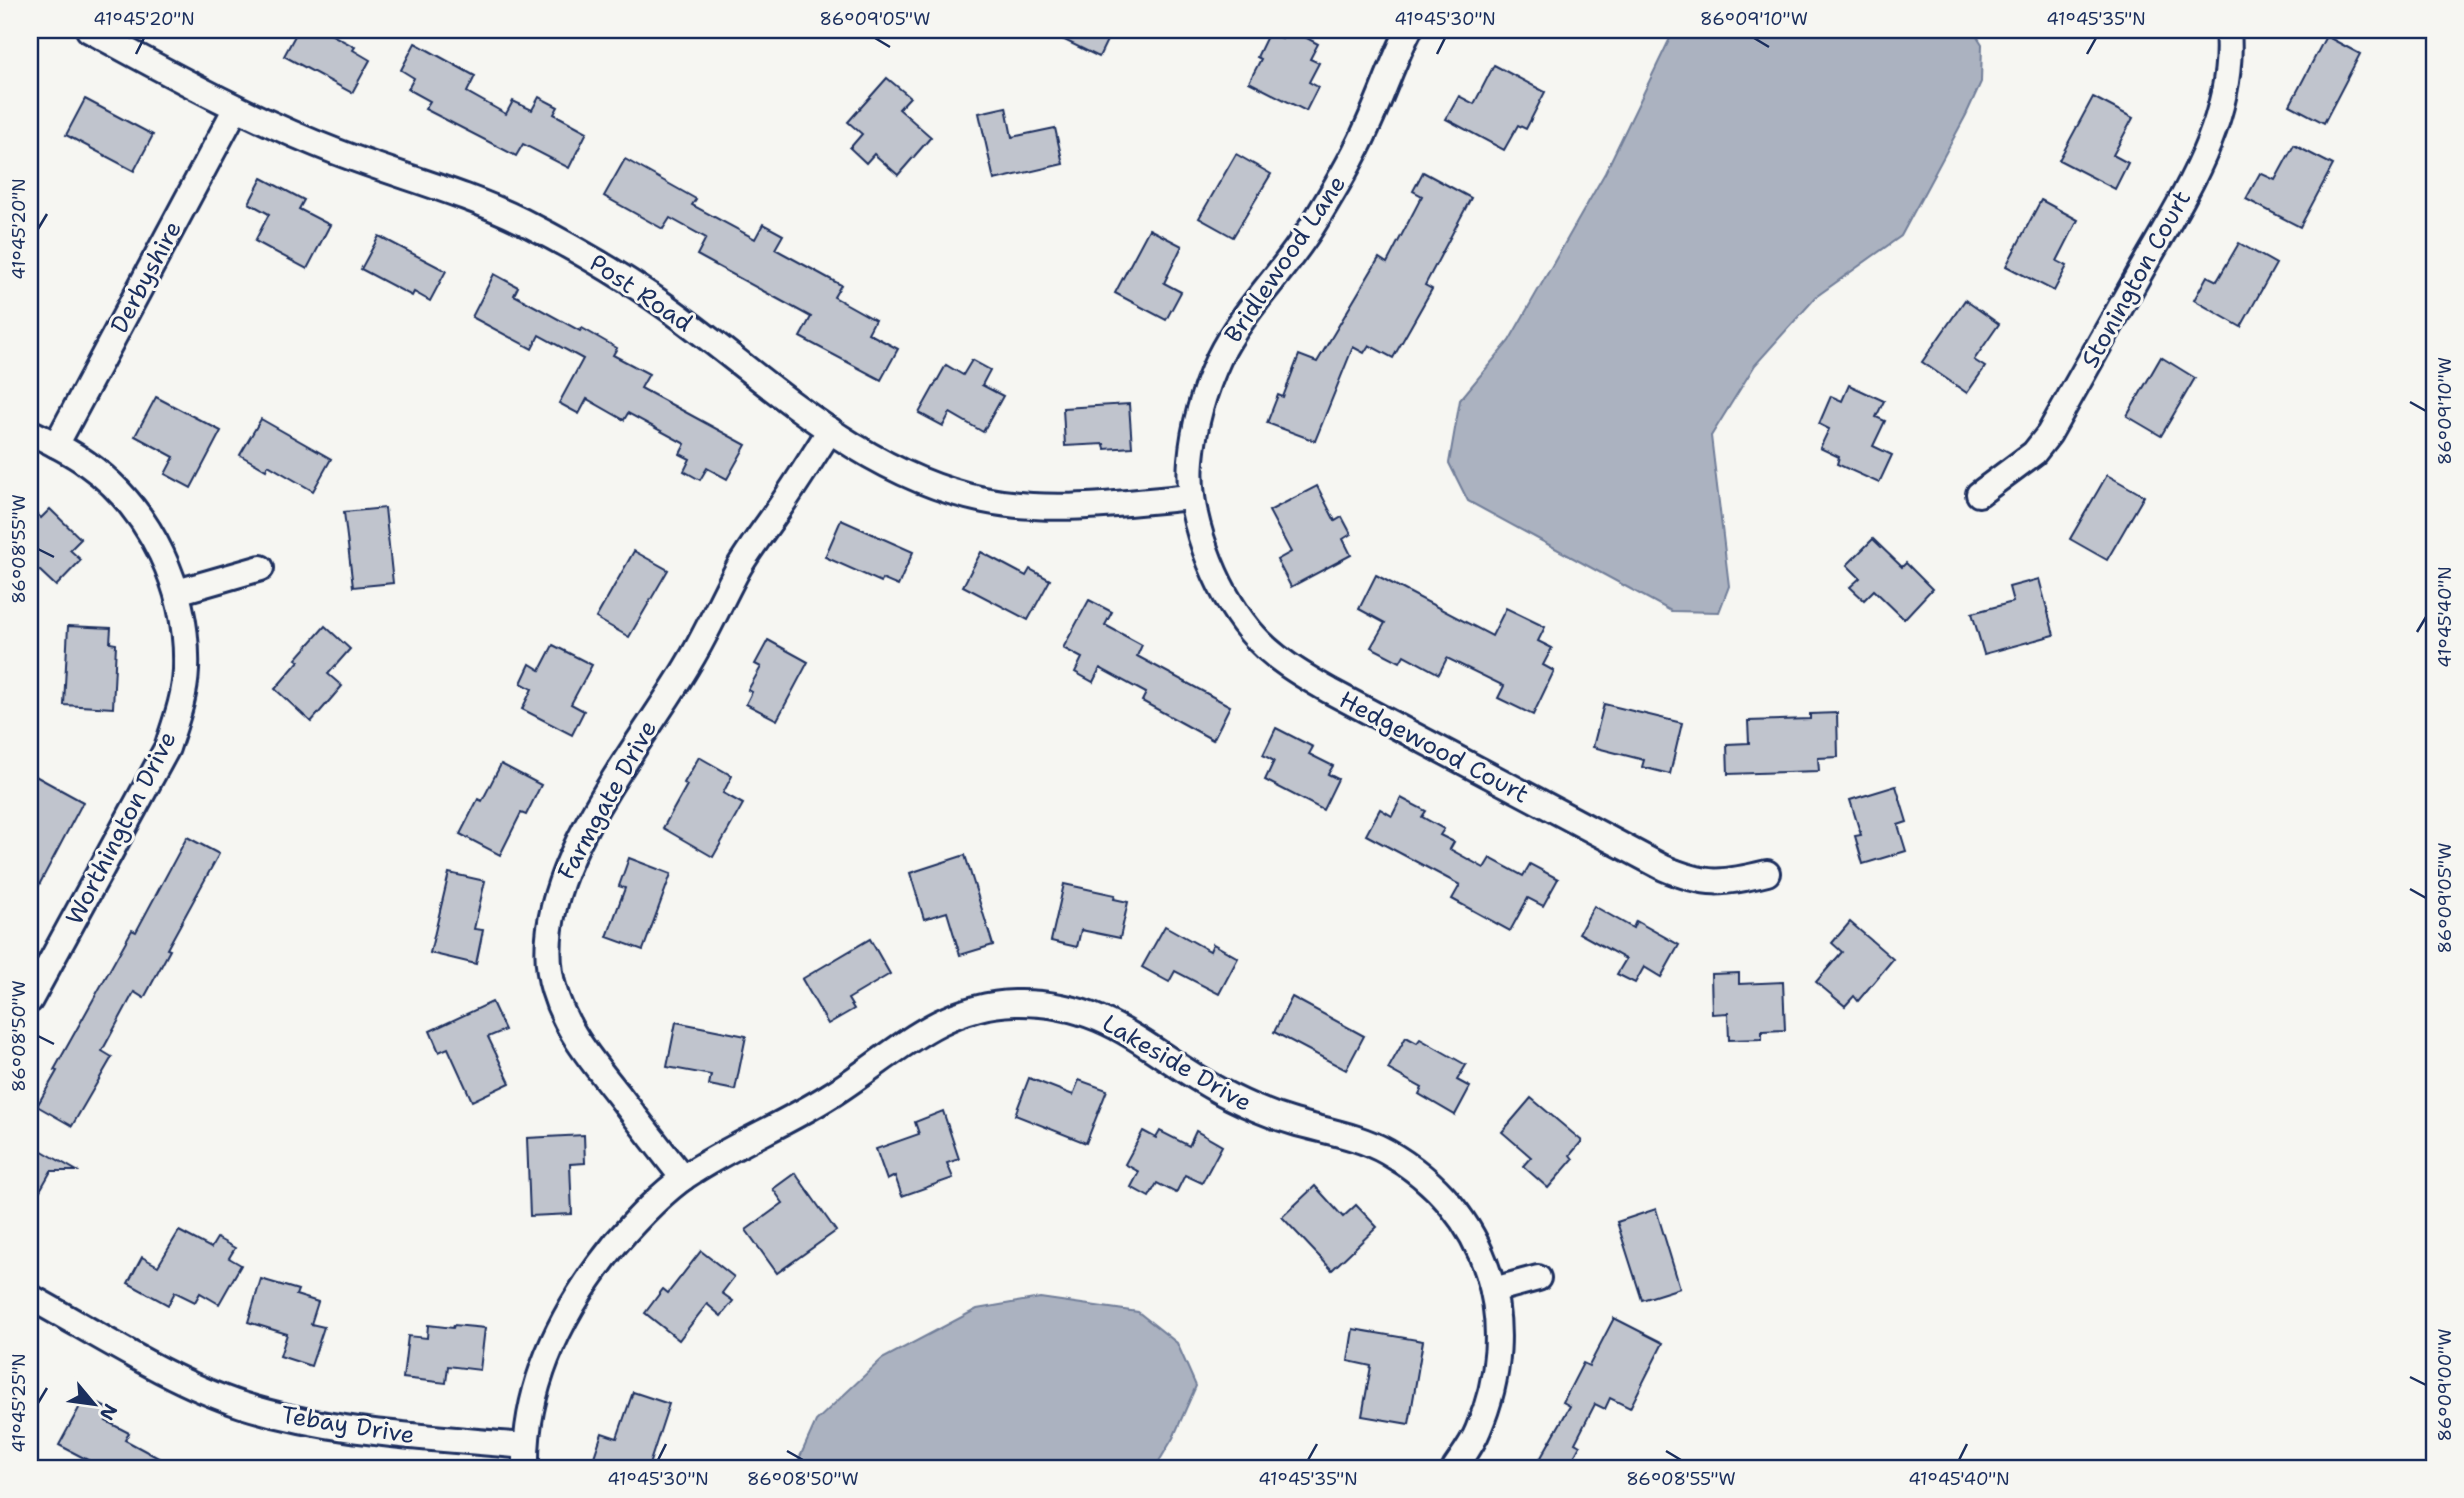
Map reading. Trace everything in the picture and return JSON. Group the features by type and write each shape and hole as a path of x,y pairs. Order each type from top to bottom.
{"street":[{"name":"Post Road","path":"89,30 236,108 339,153 450,190 520,220 572,247 664,305 830,430 899,472 985,500 1034,507 1070,507 1192,497"},
{"name":"Bridlewood Lane","path":"1192,497 1191,461 1199,411 1220,356 1238,327 1292,256 1339,182 1366,129 1409,30"},
{"name":"Stonington Court","path":"1979,494 2034,453 2049,434 2199,166 2221,108 2228,30"},
{"name":"Derbyshire","path":"57,445 236,108"},
{"name":"Farmgate Drive","path":"683,1178 582,1048 566,1022 554,990 551,973 549,924 567,867 602,800 690,662 740,565 830,430"},
{"name":"Worthington Drive","path":"30,432 86,463 104,477 136,511 163,557 177,592 184,633 186,672 179,711 167,748 30,1000"},
{"name":"Hedgewood Court","path":"1192,497 1201,537 1216,577 1232,608 1251,633 1299,673 1689,879 1714,883 1731,882 1767,873"},
{"path":"177,592 261,568"},
{"name":"Lakeside Drive","path":"526,1457 537,1383 552,1343 568,1311 596,1267 634,1222 683,1178 729,1149 829,1096 931,1025 961,1013 1011,1003 1058,1006 1094,1016 1126,1030 1178,1067 1238,1100 1289,1121 1350,1137 1384,1150 1418,1171 1449,1202 1468,1228 1488,1269 1498,1313 1499,1349 1496,1376 1478,1432 1455,1468"},
{"path":"1493,1290 1538,1278"},
{"name":"Tebay Drive","path":"30,1297 181,1380 241,1404 328,1427 526,1457"}],"shaded area":[{"path":"1674,30 1973,30 1982,44 1981,82 1901,236 1817,296 1755,365 1711,436 1729,586 1719,612 1671,611 1468,501 1449,463 1460,400 1509,341 1605,173"},
{"path":"1040,1298 1138,1312 1177,1343 1196,1386 1173,1438 1155,1468 795,1468 816,1421 882,1359 977,1309"}],"building":[{"path":"298,30 323,30 355,47 353,50 370,60 352,93 284,56"},
{"path":"1044,30 1112,30 1099,57"},
{"path":"1287,30 1318,44 1310,59 1319,63 1309,82 1318,87 1306,111 1249,82 1261,59 1257,57 1269,32 1282,38"},
{"path":"2326,36 2360,54 2324,123 2290,105"},
{"path":"415,43 475,76 467,92 506,114 513,101 532,110 539,97 558,107 554,114 587,132 569,168 523,144 516,156 425,109 430,101 408,89 414,78 401,70"},
{"path":"1494,65 1545,92 1526,129 1518,125 1504,150 1446,119 1459,96 1474,104"},
{"path":"887,78 910,97 899,109 931,137 898,175 874,154 866,163 850,148 862,134 848,122"},
{"path":"2093,97 2133,118 2113,155 2128,163 2115,189 2059,160"},
{"path":"85,99 153,135 134,171 66,135"},
{"path":"1006,107 1012,137 1055,128 1063,164 994,180 979,113"},
{"path":"2294,145 2333,165 2300,227 2246,199 2260,173 2275,180"},
{"path":"1236,154 1271,174 1233,237 1199,218"},
{"path":"625,159 696,199 692,205 755,239 763,224 783,235 775,249 841,285 834,297 875,320 868,333 898,349 881,380 800,337 811,317 697,255 706,238 670,218 663,229 604,196"},
{"path":"1423,172 1471,198 1425,285 1432,289 1393,358 1369,345 1364,353 1353,347 1315,441 1267,423 1278,395 1283,397 1299,355 1317,362 1379,258 1387,263 1422,196 1413,191"},
{"path":"262,178 304,200 299,209 330,225 307,269 255,241 269,214 249,203"},
{"path":"2041,200 2078,220 2057,261 2067,266 2054,291 2006,266"},
{"path":"1149,229 1182,246 1164,283 1181,292 1166,320 1115,293"},
{"path":"379,236 446,271 430,301 414,292 412,296 361,269"},
{"path":"2239,243 2276,264 2241,327 2194,300 2207,276 2217,281"},
{"path":"494,274 518,287 514,295 617,348 613,355 649,374 641,388 746,445 727,479 707,468 700,480 684,471 690,459 680,454 685,444 628,413 624,420 587,399 579,414 559,403 583,359 539,335 532,349 472,317"},
{"path":"1965,300 1999,324 1974,360 1985,367 1967,393 1922,362"},
{"path":"2161,357 2195,378 2161,436 2127,416"},
{"path":"972,360 990,370 982,385 1003,396 983,432 950,413 943,426 919,413 946,365 963,375"},
{"path":"1849,385 1884,401 1876,417 1885,421 1873,446 1892,455 1879,483 1837,464 1839,457 1820,448 1829,429 1819,424 1831,396 1842,401"},
{"path":"156,397 221,431 191,488 165,474 174,457 135,436"},
{"path":"1129,404 1132,447 1105,449 1104,444 1065,446 1063,408"},
{"path":"261,419 331,459 313,491 268,465 266,470 240,455"},
{"path":"2107,475 2144,496 2107,560 2070,539"},
{"path":"1317,486 1335,521 1342,517 1351,534 1343,539 1351,555 1291,587 1277,560 1291,552 1269,511"},
{"path":"30,507 41,518 50,509 81,539 70,550 81,560 56,586 39,570 30,580"},
{"path":"385,508 393,583 353,587 344,512"},
{"path":"841,520 913,552 898,586 882,579 881,582 825,557"},
{"path":"1873,539 1902,567 1906,563 1932,589 1904,619 1874,590 1864,600 1850,587 1860,578 1847,565"},
{"path":"634,551 668,570 629,637 596,618"},
{"path":"981,552 1026,576 1030,569 1050,580 1028,620 963,586"},
{"path":"1376,575 1492,636 1506,608 1545,627 1538,641 1552,648 1543,665 1554,671 1533,715 1498,698 1504,686 1447,658 1439,674 1404,655 1400,662 1371,647 1385,623 1359,609"},
{"path":"2039,579 2054,635 1984,654 1972,613 2013,602 2009,587"},
{"path":"1089,600 1112,612 1105,625 1142,645 1137,656 1230,706 1213,740 1142,701 1146,693 1100,668 1093,682 1075,672 1082,658 1063,648"},
{"path":"68,626 111,628 110,643 116,644 113,708 64,705"},
{"path":"325,626 350,649 328,674 342,686 311,722 275,689 299,661 296,659"},
{"path":"768,640 808,662 777,720 746,704 752,692 748,690 761,667 755,664"},
{"path":"553,645 592,665 571,704 584,711 572,735 522,709 532,689 521,683 530,664 540,670"},
{"path":"1604,704 1682,723 1670,774 1642,767 1644,760 1593,747"},
{"path":"1837,713 1838,757 1818,758 1819,771 1728,774 1727,744 1749,743 1748,721 1810,719 1810,714"},
{"path":"1276,728 1313,747 1309,754 1333,766 1328,774 1338,779 1323,810 1265,780 1274,761 1263,755"},
{"path":"699,757 732,776 723,793 743,804 713,857 663,828"},
{"path":"501,764 541,785 526,815 521,813 500,855 460,834 478,799 482,801"},
{"path":"30,773 83,802 30,902"},
{"path":"1896,786 1907,822 1898,825 1906,851 1863,864 1855,836 1861,835 1850,800"},
{"path":"1401,798 1426,811 1422,817 1444,829 1440,835 1454,842 1450,849 1484,868 1490,858 1523,876 1530,864 1558,879 1543,906 1528,898 1510,931 1452,899 1460,885 1366,835 1380,809 1392,816"},
{"path":"187,837 219,854 167,949 170,950 144,998 134,992 102,1051 112,1057 72,1126 37,1106 57,1071 54,1070 132,930 136,932"},
{"path":"965,855 993,945 960,955 947,912 924,919 910,873"},
{"path":"629,858 671,874 643,950 607,937 625,888 619,886"},
{"path":"449,873 485,881 474,929 483,930 476,964 430,953"},
{"path":"1064,884 1115,895 1114,899 1128,902 1120,938 1081,930 1077,947 1051,941"},
{"path":"1594,906 1633,928 1636,921 1679,945 1661,977 1644,967 1635,983 1617,974 1626,959 1579,933"},
{"path":"1850,922 1893,959 1858,1001 1854,996 1845,1006 1816,982 1842,952 1832,943"},
{"path":"1165,926 1210,951 1213,944 1238,958 1219,994 1175,971 1169,982 1142,967"},
{"path":"870,939 890,974 848,999 854,1009 828,1024 802,979"},
{"path":"1739,973 1739,984 1783,982 1785,1030 1762,1031 1762,1039 1729,1040 1728,1013 1712,1014 1711,974"},
{"path":"1292,997 1364,1036 1346,1070 1274,1032"},
{"path":"492,1002 505,1030 488,1037 510,1083 472,1101 448,1048 439,1052 430,1031"},
{"path":"676,1022 746,1036 735,1090 709,1085 711,1075 667,1067"},
{"path":"1406,1037 1417,1043 1420,1039 1466,1065 1457,1080 1470,1087 1455,1115 1419,1094 1422,1088 1388,1069"},
{"path":"1029,1078 1073,1095 1079,1080 1107,1090 1086,1143 1015,1115"},
{"path":"1531,1098 1582,1141 1570,1155 1573,1159 1548,1188 1523,1166 1531,1157 1502,1132"},
{"path":"943,1111 959,1159 947,1163 953,1178 902,1196 895,1176 887,1180 876,1149 919,1134 915,1122"},
{"path":"1143,1131 1156,1138 1160,1131 1189,1146 1196,1131 1222,1146 1202,1183 1185,1175 1176,1193 1157,1183 1149,1197 1131,1187 1139,1172 1125,1164"},
{"path":"584,1135 585,1163 570,1164 572,1214 530,1216 527,1138"},
{"path":"30,1144 77,1171 51,1171 30,1208"},
{"path":"795,1173 836,1231 777,1273 746,1230 783,1203 773,1189"},
{"path":"1315,1186 1343,1217 1356,1205 1377,1227 1332,1270 1282,1217"},
{"path":"1656,1209 1680,1288 1642,1300 1617,1222"},
{"path":"179,1231 211,1248 217,1238 235,1248 229,1258 241,1265 219,1304 200,1293 195,1302 175,1292 168,1305 128,1283 142,1257 158,1266"},
{"path":"701,1251 734,1277 722,1293 733,1301 721,1316 707,1304 679,1340 645,1313 663,1289 668,1293"},
{"path":"261,1279 298,1290 296,1295 318,1302 311,1324 324,1327 311,1366 280,1356 287,1334 248,1322"},
{"path":"1614,1318 1663,1343 1630,1408 1610,1398 1605,1409 1595,1404 1575,1443 1580,1446 1568,1468 1535,1468 1570,1406 1563,1402 1583,1363 1589,1366"},
{"path":"428,1325 485,1328 480,1370 448,1366 446,1383 403,1378 408,1336 427,1338"},
{"path":"1353,1329 1423,1341 1409,1424 1362,1416 1371,1366 1348,1361"},
{"path":"633,1392 669,1404 648,1468 616,1468 593,1460 602,1433 617,1438"},
{"path":"85,1397 112,1411 106,1421 129,1433 125,1440 177,1468 103,1468 59,1445"}]}
